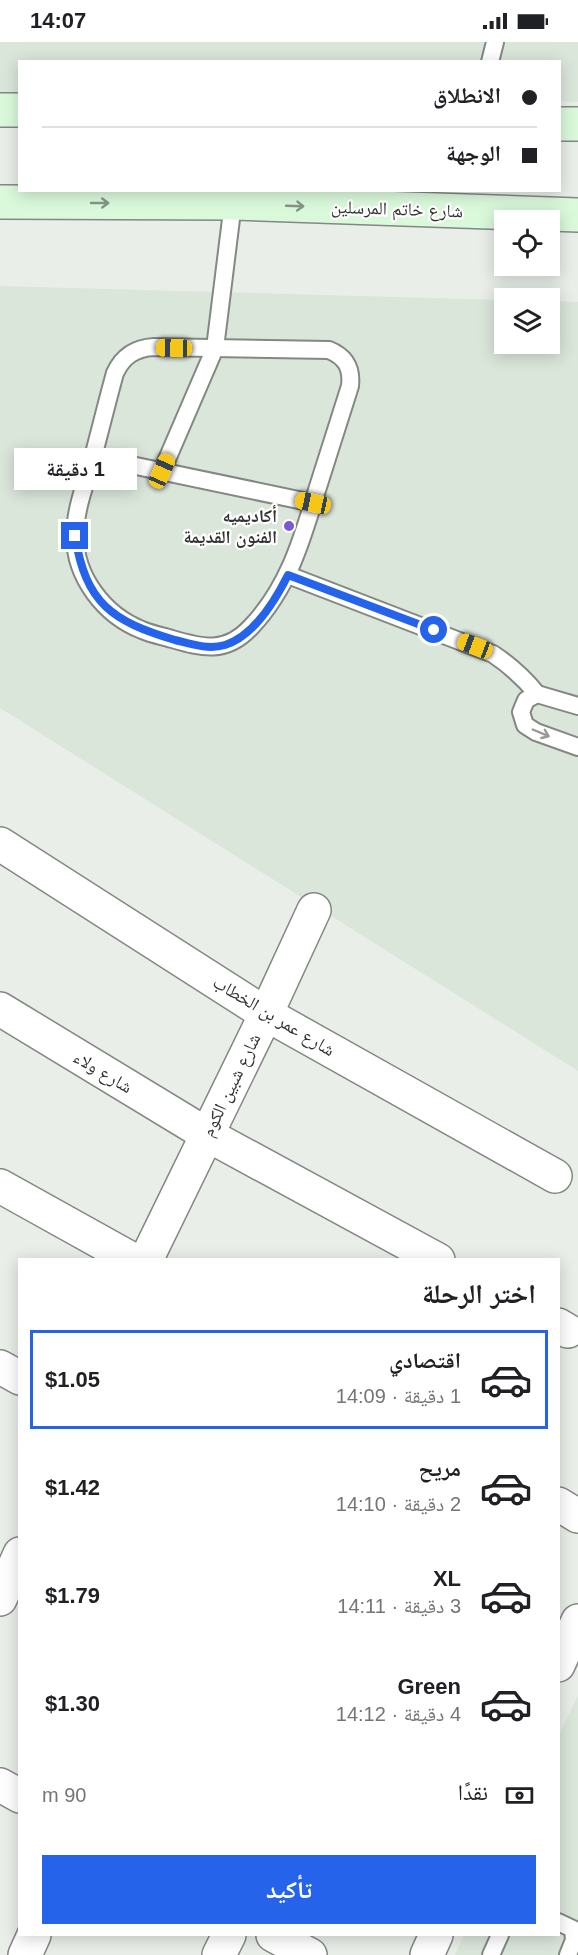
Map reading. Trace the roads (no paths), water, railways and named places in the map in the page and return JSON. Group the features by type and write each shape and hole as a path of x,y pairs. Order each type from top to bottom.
{"main road":[{"path":"0,110 18,110"},
{"path":"561,124 578,124"},
{"name":"شارع خاتم المرسلين","path":"0,202 50,196 187,197 233,204 578,215"}],"street":[{"name":"شارع عمر بن الخطاب","path":"0,844 266,1014 555,1176"},
{"name":"شارع شبين الكوم","path":"147,1258 314,910"},
{"name":"شارع ولاء","path":"0,1009 206,1134 434,1258"},
{"path":"0,1186 129,1258"},
{"path":"0,1367 18,1377"},
{"path":"560,1505 578,1516"},
{"path":"0,1599 18,1558"},
{"path":"560,1661 578,1621"},
{"path":"0,1785 18,1795"},
{"path":"25,1955 34,1936"},
{"path":"219,1955 228,1936"},
{"path":"275,1936 310,1955"},
{"path":"427,1955 436,1936"}],"lane":[{"path":"490,60 495,42"},
{"path":"162,471 215,348 233,204"},
{"path":"142,348 215,348 329,350 345,360 350,368 350,386 313,503 288,575 280,591 250,629 239,638 213,648 196,646 141,630 114,615 93,593 84,575 80,566 75,536 79,506 115,373 121,362 125,357 142,348"},
{"path":"93,457 313,503"},
{"path":"288,575 493,654 518,672 537,694 578,706"},
{"path":"537,694 526,700 520,712 525,725 536,732 578,747"},
{"path":"560,1923 573,1929 575,1936 568,1955"},
{"path":"491,1955 496,1936"}],"place":[{"name":"أكاديميه الفنون القديمة","path":"289,526"}]}
